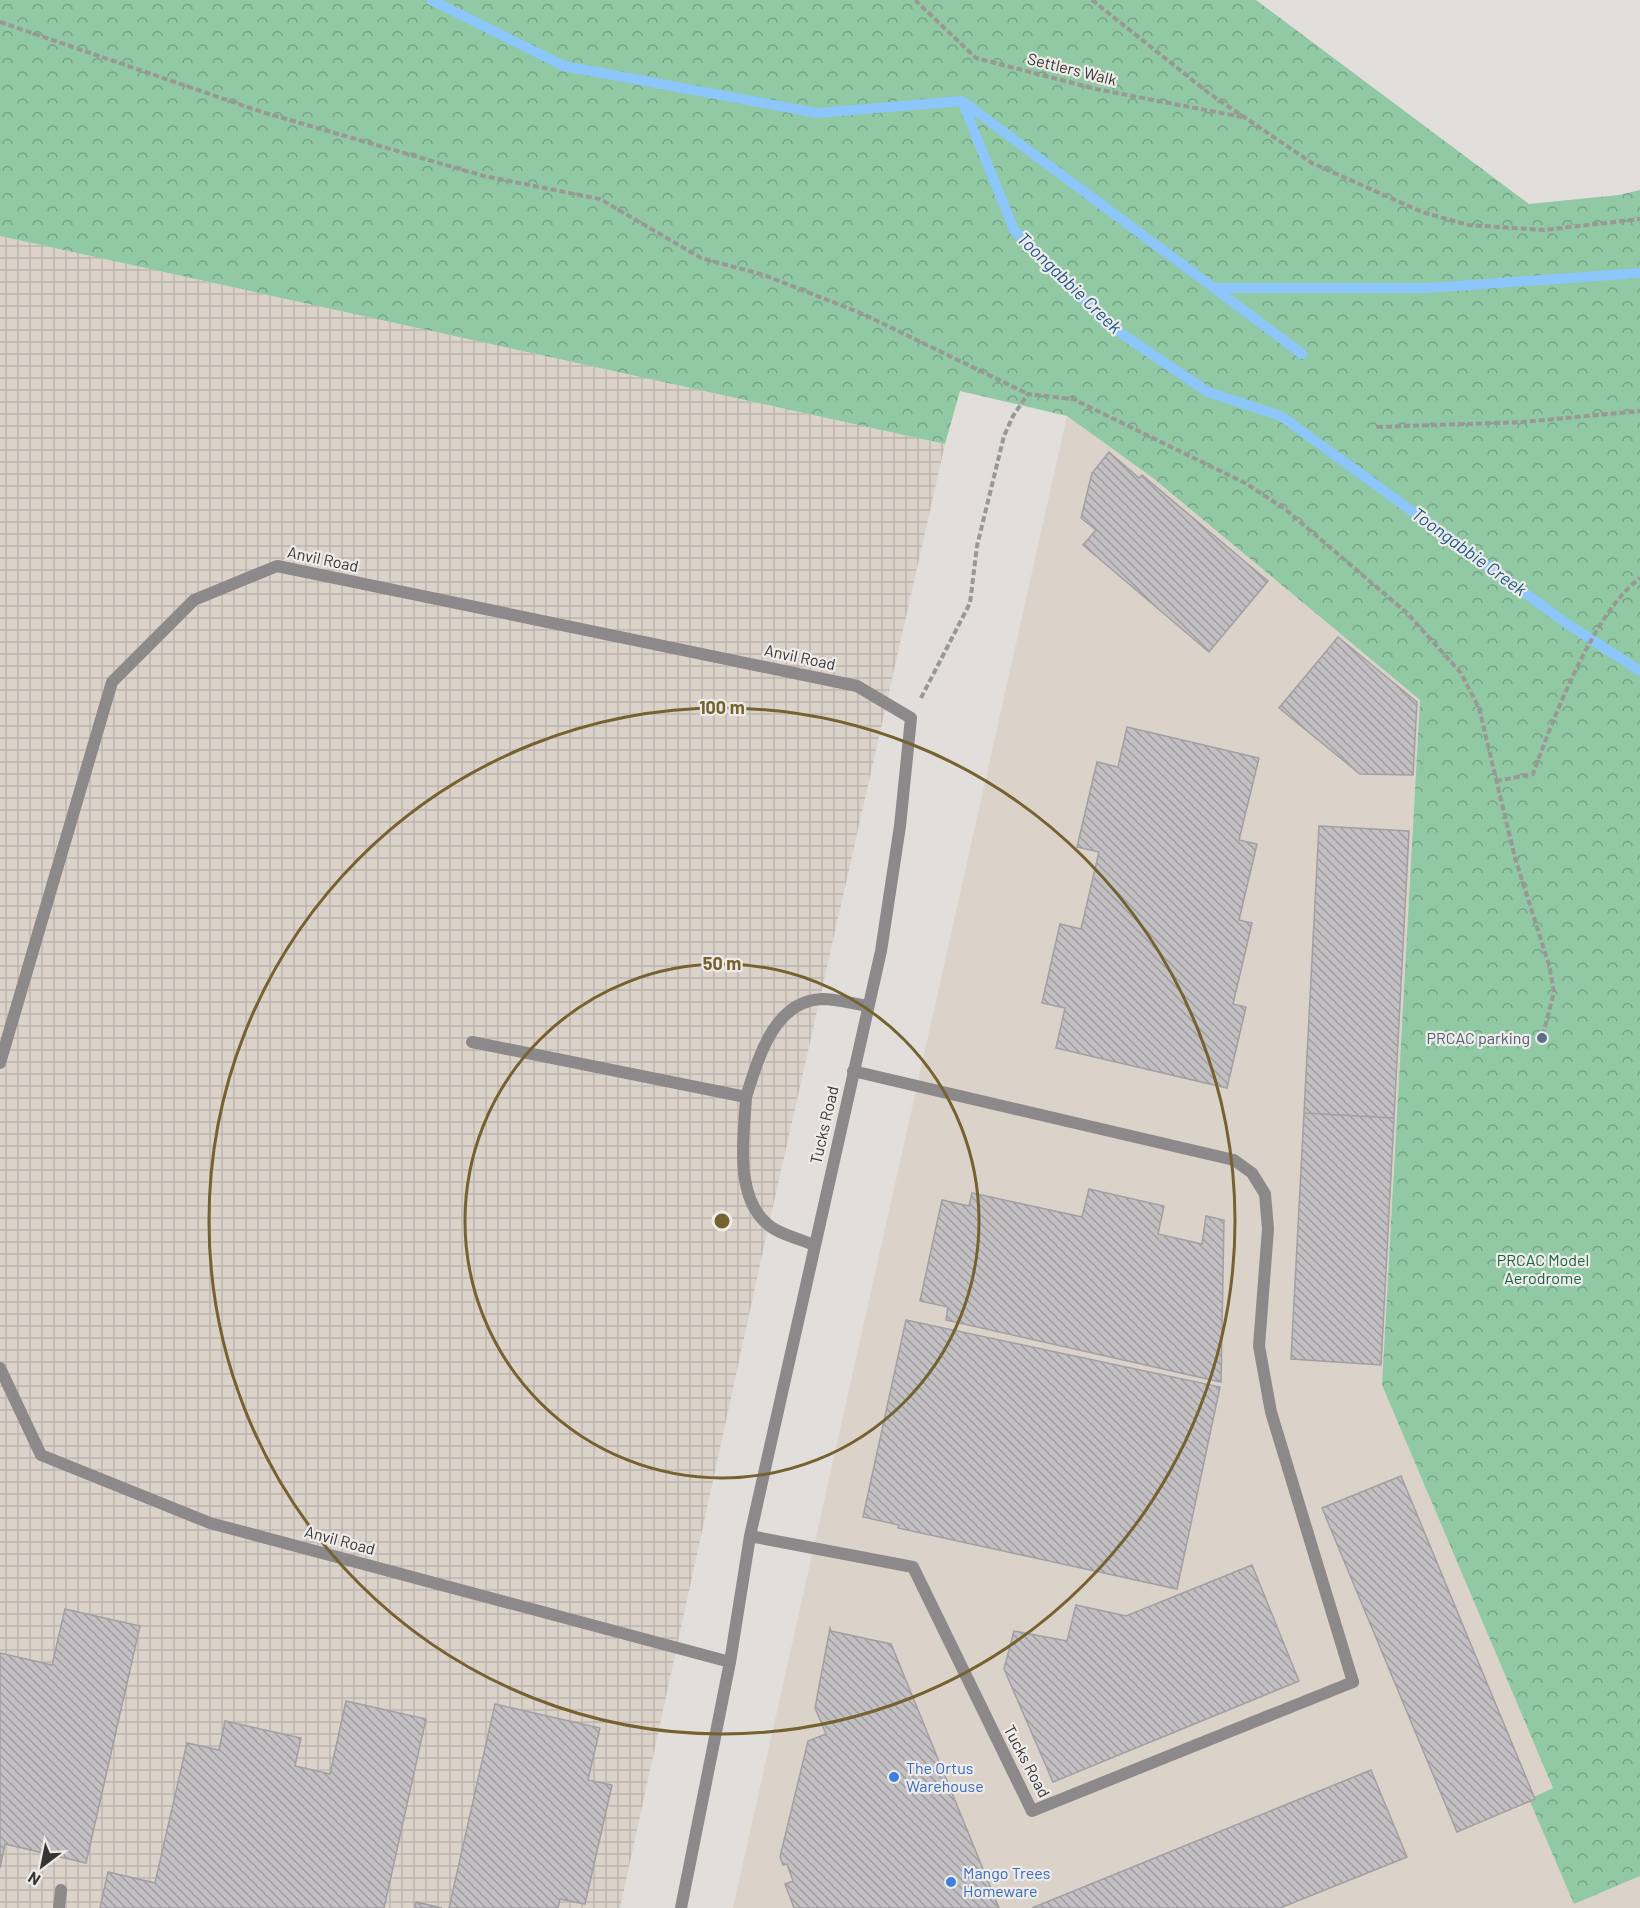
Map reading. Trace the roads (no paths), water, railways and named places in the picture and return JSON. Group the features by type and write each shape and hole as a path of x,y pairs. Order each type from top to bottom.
{"street":[{"name":"Anvil Road","path":"0,1063 112,682 194,600 277,566 857,686 911,718"},
{"name":"Tucks Road","path":"681,1908 730,1662 750,1536 881,951 900,826 911,718"},
{"path":"814,1245 775,1229 754,1210 743,1156 746,1097 765,1041 782,1019 802,1004 822,999 868,1006"},
{"path":"472,1042 746,1097"},
{"name":"Tucks Road","path":"750,1536 913,1567 1032,1811 1353,1682 1271,1412 1259,1346 1268,1229 1265,1194 1252,1173 1234,1160 853,1071"},
{"name":"Anvil Road","path":"0,1368 41,1455 210,1523 730,1662"},
{"path":"59,1908 61,1890"}],"waterway":[{"name":"Toongabbie Creek","path":"431,0 564,66 817,113 962,101 1014,230 1107,324 1208,392 1281,416 1569,625 1640,671"},
{"path":"962,101 1214,288 1429,288 1640,273"},
{"path":"1214,288 1302,354"}],"place":[{"name":"PRCAC parking","path":"1542,1038"},
{"name":"The Ortus Warehouse","path":"894,1777"},
{"name":"Mango Trees Homeware","path":"951,1882"}],"park label":[{"name":"PRCAC Model Aerodrome","path":"1543,1269"}]}
